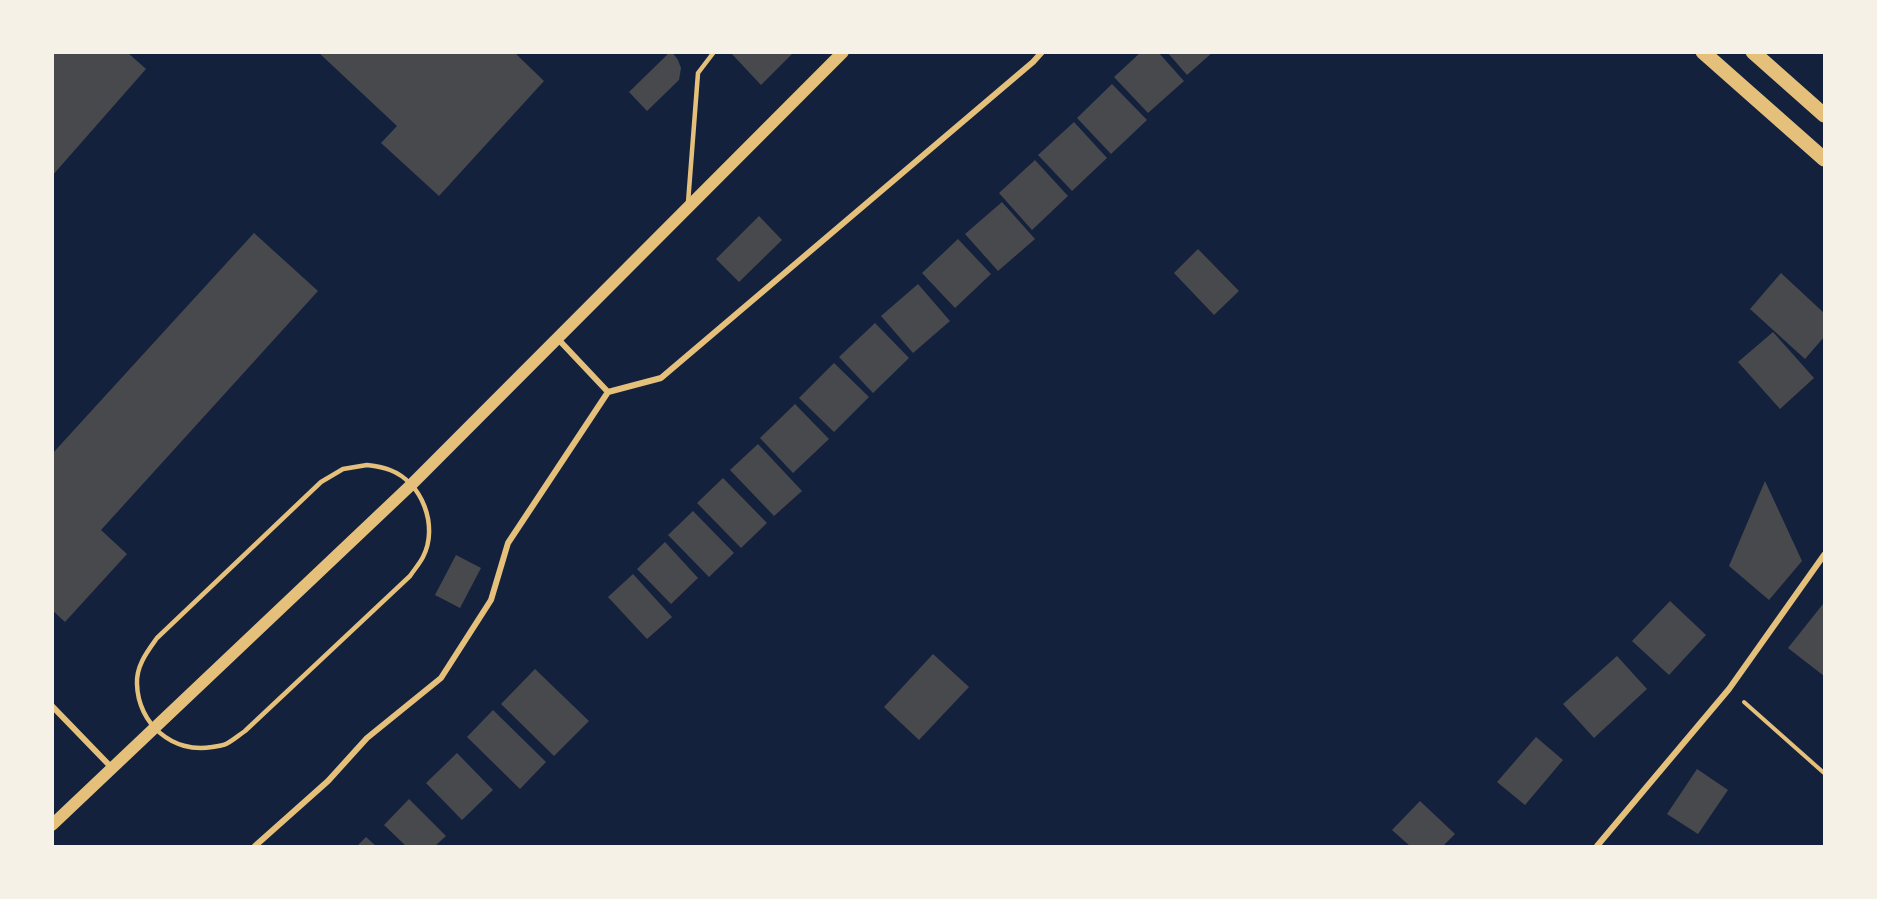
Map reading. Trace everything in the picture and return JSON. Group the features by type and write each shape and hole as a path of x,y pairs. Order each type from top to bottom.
{"main road":[{"path":"52,825 412,484 843,52"},
{"path":"1703,52 1824,159"},
{"path":"1753,52 1824,115"}],"street":[{"path":"255,846 328,781 368,738 441,678 491,600 508,543 608,392 661,378 1042,52"},
{"path":"558,339 608,392"},
{"path":"1597,846 1729,688 1824,555"},
{"path":"52,706 113,768"}],"lane":[{"path":"687,209 698,73 714,52"},
{"path":"367,465 392,470 412,484 425,506 430,530 424,555 410,576 245,731 224,745 199,749 175,744 155,729 141,708 136,683 142,659 165,630 321,482 343,469 367,465"}],"path":[{"path":"1729,688 1824,773"}],"building":[{"path":"52,52 127,52 146,69 52,176"},
{"path":"318,52 514,52 544,81 439,196 381,143 397,126"},
{"path":"670,52 678,60 681,68 679,80 647,111 629,92"},
{"path":"730,52 794,52 761,85"},
{"path":"1141,52 1158,52 1184,81 1148,113 1114,77"},
{"path":"1167,52 1213,52 1187,75"},
{"path":"1112,84 1147,120 1111,154 1077,118"},
{"path":"1074,122 1107,158 1072,191 1038,155"},
{"path":"1035,160 1068,196 1032,230 999,193"},
{"path":"1002,202 1035,239 998,271 965,234"},
{"path":"759,216 782,240 739,282 716,259"},
{"path":"254,233 318,291 101,530 127,554 65,622 52,610 52,454"},
{"path":"958,239 991,274 955,308 922,273"},
{"path":"1198,249 1239,291 1214,315 1174,273"},
{"path":"1781,273 1824,313 1824,337 1805,359 1750,309"},
{"path":"918,284 950,321 913,353 881,316"},
{"path":"875,323 909,358 873,393 839,357"},
{"path":"1773,332 1814,378 1780,409 1738,362"},
{"path":"834,363 869,397 834,432 799,398"},
{"path":"795,404 829,439 793,473 760,438"},
{"path":"758,444 802,491 774,516 730,470"},
{"path":"723,478 767,523 741,548 697,503"},
{"path":"1765,481 1802,561 1769,600 1729,566"},
{"path":"693,511 734,553 709,577 668,535"},
{"path":"665,542 698,578 671,604 637,569"},
{"path":"456,555 481,568 460,608 435,595"},
{"path":"633,574 672,617 647,639 608,597"},
{"path":"1670,601 1706,635 1669,675 1632,641"},
{"path":"1824,605 1824,676 1788,648"},
{"path":"933,654 969,687 919,740 884,707"},
{"path":"1617,656 1647,689 1594,738 1563,704"},
{"path":"535,669 589,721 554,756 501,704"},
{"path":"493,710 546,762 520,789 467,737"},
{"path":"1536,737 1563,760 1525,805 1497,782"},
{"path":"457,753 493,790 462,820 426,783"},
{"path":"1697,769 1728,790 1698,834 1667,814"},
{"path":"409,799 446,836 435,846 406,846 384,825"},
{"path":"1420,801 1455,834 1443,846 1410,846 1392,830"},
{"path":"366,837 376,846 357,846"}]}
